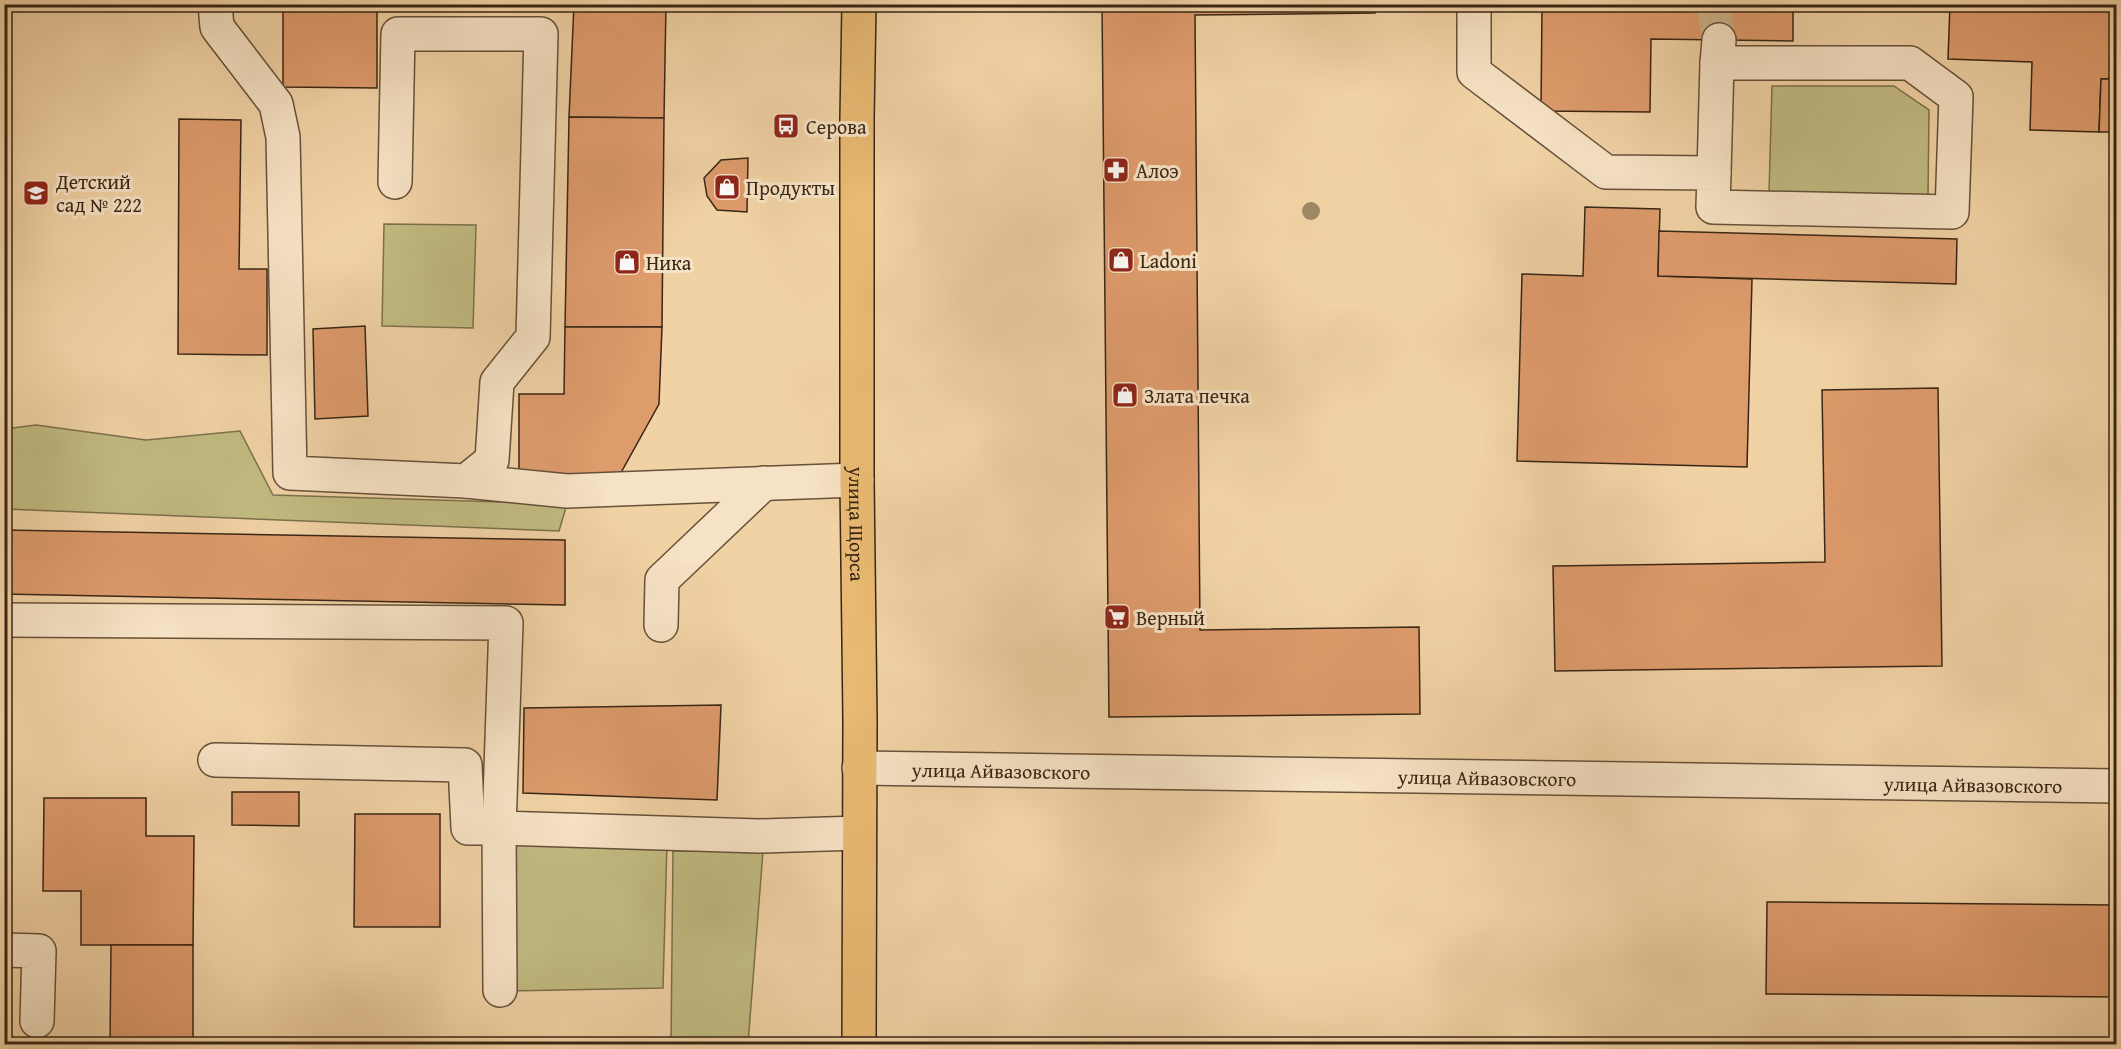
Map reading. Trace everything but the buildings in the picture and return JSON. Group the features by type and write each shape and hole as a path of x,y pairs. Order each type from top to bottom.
{"main road":[{"name":"улица Щорса","path":"859,4 857,480 860,720 859,1044"}],"street":[{"path":"215,4 217,27 276,104 280,116 301,348 290,473 466,481 567,491 857,480"},
{"path":"1474,4 1474,72 1606,172 1714,173"},
{"path":"395,182 398,34 541,34 533,337 497,382 492,460 466,481"},
{"path":"1718,51 1910,63 1956,97 1952,212 1713,207 1714,173 1718,51"},
{"path":"661,625 662,580 764,483"},
{"path":"4,620 506,623 499,828 500,990"},
{"path":"215,760 465,765 468,828 759,836 859,833"},
{"name":"улица Айвазовского","path":"859,768 2116,786"},
{"path":"4,950 39,951 37,1021"}],"shaded area":[{"path":"1772,86 1894,86 1929,110 1928,197 1769,193"},
{"path":"384,224 476,225 473,328 382,326"},
{"path":"36,425 146,440 240,431 273,495 567,504 559,531 5,509 5,429"},
{"path":"506,837 667,843 663,988 508,991"},
{"path":"673,851 763,851 748,1044 671,1044"}],"tunnel":[{"path":"1713,4 1719,40"}],"place":[{"name":"Серова","path":"786,126"},
{"name":"Алоэ","path":"1116,170"},
{"name":"Продукты","path":"727,187"},
{"name":"Детский сад № 222","path":"36,193"},
{"name":"Ladoni","path":"1121,260"},
{"name":"Ника","path":"627,262"},
{"name":"Злата печка","path":"1125,395"},
{"name":"Верный","path":"1117,617"}]}
